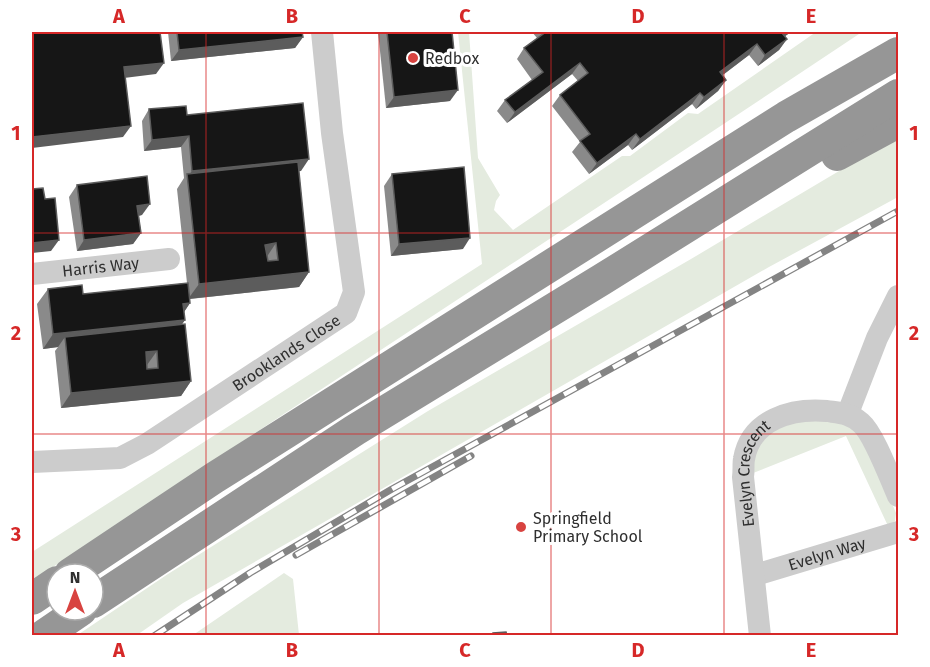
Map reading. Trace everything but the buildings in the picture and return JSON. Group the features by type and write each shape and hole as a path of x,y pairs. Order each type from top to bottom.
{"highway":[{"path":"786,117 893,32"},
{"path":"88,562 214,478 786,117 898,53"},
{"path":"105,594 355,430 898,95"},
{"path":"641,254 868,140 898,122"},
{"path":"32,599 45,590"},
{"path":"43,636 63,622"}],"street":[{"name":"Brooklands Close","path":"32,462 120,458 147,444 346,313 354,292 332,133 322,32"},
{"name":"Harris Way","path":"32,274 169,259"},
{"path":"898,296 878,338 848,413 862,424 870,436 898,496"},
{"name":"Evelyn Crescent","path":"760,636 743,477 744,459 751,440 764,425 779,416 796,411 848,413"},
{"name":"Evelyn Way","path":"755,575 898,532"}],"shaded area":[{"path":"458,32 469,32 478,158 500,195 494,210 513,230 622,156 630,156 688,113 698,114 816,32 862,32 61,562 45,562 45,572 32,581 32,552 482,264"},
{"path":"898,136 898,197 769,267 183,603 137,635 76,636 97,622 105,622 105,616 168,574 428,411"},
{"path":"848,413 864,437 896,513 895,521 888,526 846,436 743,477 764,425"},
{"path":"284,573 293,579 299,635 193,635"}],"railway":[{"path":"154,636 250,573 392,489 898,211"},
{"path":"296,555 471,456"}],"place":[{"name":"Redbox","path":"413,58"},
{"name":"Springfield Primary School","path":"521,527"}]}
